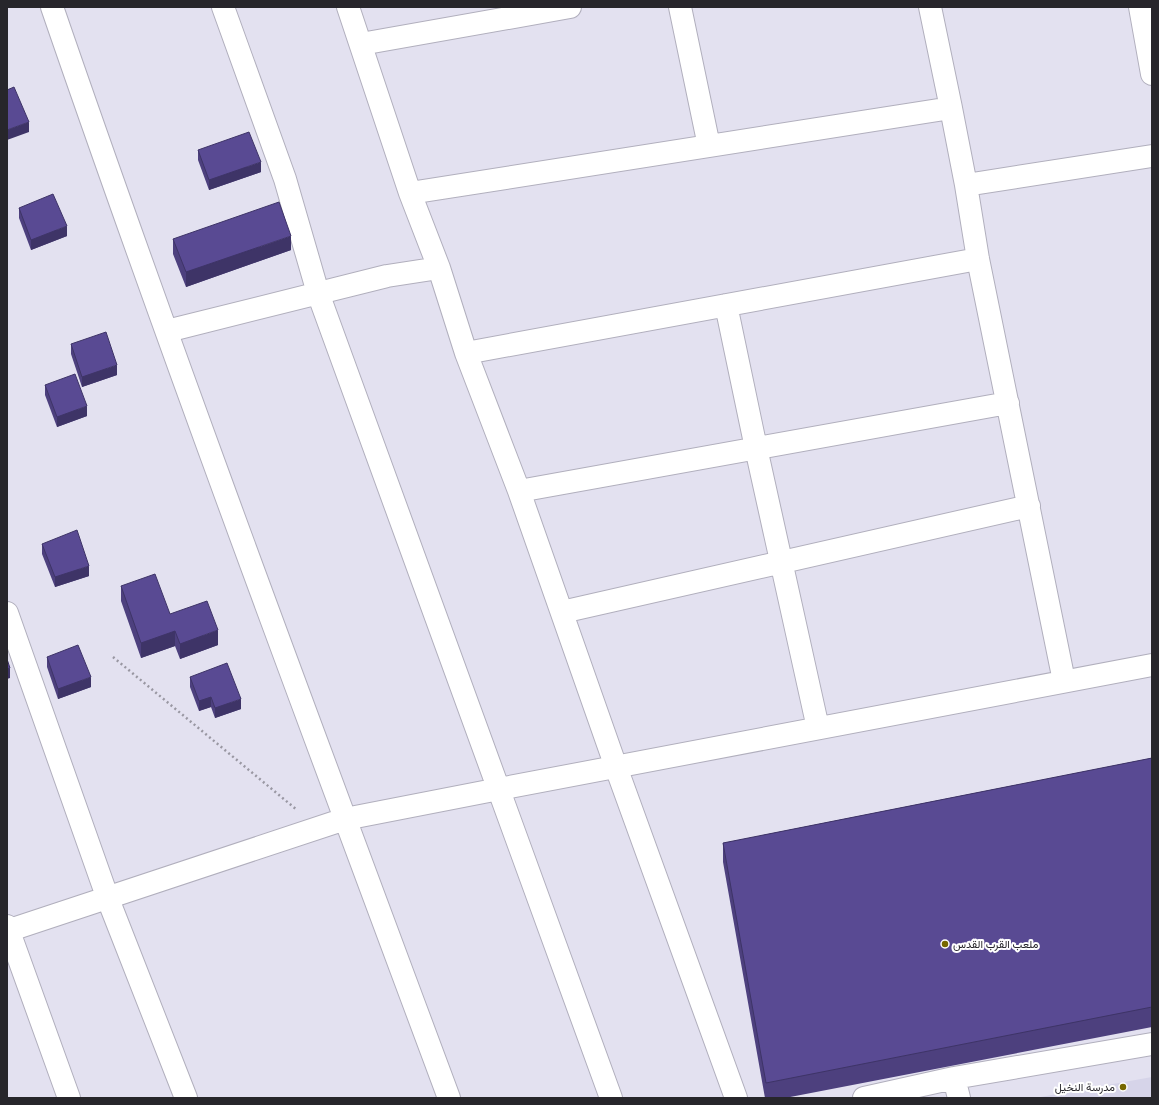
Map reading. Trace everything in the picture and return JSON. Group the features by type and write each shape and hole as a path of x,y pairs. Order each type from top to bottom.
{"street":[{"path":"52,7 166,331 449,1098"},
{"path":"223,7 285,179 318,293 611,1098"},
{"path":"348,7 410,193 439,268 466,353 519,491 616,767 736,1098"},
{"path":"361,44 570,7"},
{"path":"680,7 709,146"},
{"path":"930,7 966,185 978,259 1064,681"},
{"path":"1140,7 1152,74"},
{"path":"410,193 951,108"},
{"path":"966,185 1152,156"},
{"path":"466,353 978,259"},
{"path":"166,331 387,276 439,268"},
{"path":"726,305 818,728"},
{"path":"519,491 1008,403"},
{"path":"562,612 1029,506"},
{"path":"7,613 108,899 186,1098"},
{"path":"70,1098 8,929 108,899 346,819 1152,665"},
{"path":"864,1098 957,1088 1152,1044"}],"path":[{"path":"113,657 196,725 318,829"}],"shaded area":[{"name":"مدرسة النخيل","path":"1152,1077 1152,1098 1035,1098"}],"building":[{"path":"14,87 29,122 7,130 7,90"},
{"path":"249,132 261,162 209,180 198,150"},
{"path":"53,194 67,226 31,240 19,208"},
{"path":"279,202 291,236 186,272 173,239"},
{"path":"106,332 117,365 82,377 71,344"},
{"path":"75,374 87,406 57,417 45,385"},
{"path":"77,530 89,566 55,577 42,544"},
{"path":"155,574 170,614 207,601 218,630 180,644 175,631 141,643 121,586"},
{"path":"78,645 91,677 58,689 47,657"},
{"path":"7,659 10,668 7,669"},
{"path":"227,663 241,699 215,708 211,697 199,701 190,677"},
{"name":"ملعب القرب القدس","path":"1152,758 1152,1007 766,1083 723,843"}],"place":[{"name":"ملعب القرب القدس","path":"945,944"},
{"name":"مدرسة النخيل","path":"1123,1087"}]}
